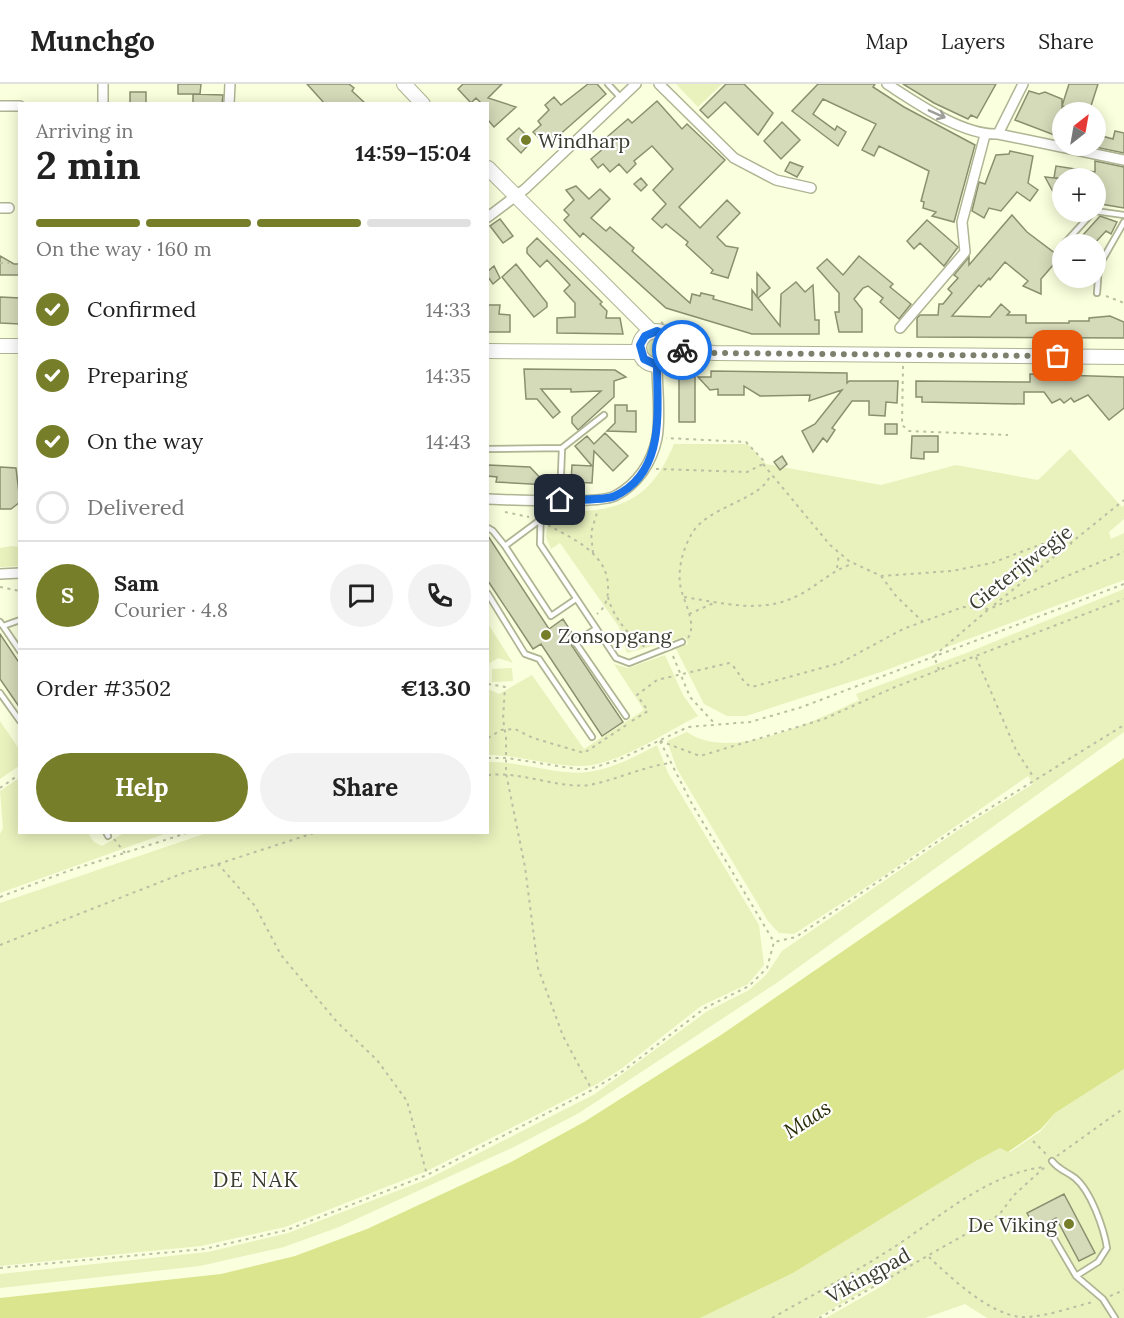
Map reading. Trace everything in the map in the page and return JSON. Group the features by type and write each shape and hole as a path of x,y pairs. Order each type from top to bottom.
{"street":[{"path":"103,84 103,102"},
{"path":"229,102 230,84"},
{"path":"404,84 421,102"},
{"path":"489,216 516,196 636,84"},
{"path":"659,84 734,158 776,180 811,188"},
{"path":"887,84 927,110 985,135 998,134 1124,160"},
{"path":"998,134 1023,84"},
{"path":"0,106 18,106"},
{"path":"900,328 965,252 962,222 985,135"},
{"path":"489,169 649,328 667,335 677,350"},
{"path":"636,352 649,328"},
{"path":"0,346 18,346"},
{"path":"657,369 677,350 1124,357"},
{"path":"489,351 636,352 657,369"},
{"path":"489,499 540,501 614,497 636,480 649,464 657,437 657,369"},
{"path":"0,574 18,573"}],"lane":[{"path":"608,84 621,98"},
{"path":"1106,213 1124,215"},
{"path":"1074,234 1084,222"},
{"path":"1097,293 1099,266 1124,222"},
{"path":"489,449 562,448 604,415"},
{"path":"560,500 562,448"},
{"path":"540,501 540,544 616,658 629,663 682,642"},
{"path":"505,546 540,520"},
{"path":"489,529 505,546 551,616 576,599"},
{"path":"489,596 525,654 539,659 592,737"},
{"path":"18,620 2,624 18,648"},
{"path":"596,629 575,642 626,716"},
{"path":"0,693 18,718"},
{"path":"1052,1161 1059,1169 1074,1177 1083,1186 1104,1230 1107,1248 1098,1262 1076,1276"},
{"path":"1048,1230 1076,1276 1103,1299 1115,1318"}],"path":[{"path":"0,263 9,263"},
{"path":"1097,293 1124,303"},
{"path":"636,352 641,368 672,368 680,338 670,327 662,323 649,328"},
{"path":"903,355 902,425 909,431 1008,435"},
{"path":"657,437 746,442 763,460 763,464 771,475 839,554 853,564 881,576 952,571 992,563 1042,544 1072,544"},
{"path":"649,464 658,471 747,472 763,464"},
{"path":"682,642 690,636 688,615 680,584 681,569 684,550 692,532 702,521 762,489 771,475"},
{"path":"593,553 591,532 602,498"},
{"name":"Gieterijwegje","path":"934,656 975,618 1072,544 1124,500"},
{"path":"499,510 540,520 593,553 604,564 609,579 610,608 637,642 655,653"},
{"path":"489,737 505,729 515,729 533,738 584,753 648,711 637,695 657,680 729,663 734,666 744,684 752,687 840,663 903,629 963,608 989,609 1124,552"},
{"path":"837,569 839,554"},
{"path":"684,597 735,607 763,606 798,596 837,569 853,564"},
{"path":"881,576 896,596 923,622"},
{"path":"489,758 507,758 589,769 618,760 688,727 750,722 802,707 1124,584"},
{"path":"0,587 18,591"},
{"path":"589,619 601,610 608,597"},
{"path":"660,741 700,756 824,719 1124,598"},
{"path":"688,615 717,602"},
{"path":"670,647 690,697 716,725"},
{"path":"934,656 939,671"},
{"path":"976,657 1016,750 1034,778"},
{"path":"489,684 505,687 506,773 525,867 538,968 563,1036 592,1090"},
{"path":"774,942 796,938 1034,778 1124,725"},
{"path":"0,1268 204,1249 287,1230 427,1175 592,1090 623,1071 705,1008 748,986 768,968 774,942 670,763 660,741"},
{"path":"489,776 506,773 588,785 646,767 670,763"},
{"path":"0,788 18,775"},
{"path":"107,834 116,840 125,853"},
{"path":"0,897 185,834"},
{"path":"0,945 186,872 311,834"},
{"path":"218,864 255,906 281,956 336,1022 377,1060 407,1101 427,1175"},
{"path":"928,1257 948,1243 999,1215 1014,1195 1052,1161 1124,1108"},
{"path":"1033,1141 1052,1161"},
{"path":"772,1318 888,1251 950,1207 1017,1171 1045,1167"},
{"name":"Vikingpad","path":"819,1318 928,1257 958,1284 977,1297 1004,1313 1021,1317 1103,1299 1124,1290"}],"shaded area":[{"path":"676,84 722,84 698,107"},
{"path":"656,339 662,342 665,348 662,354 656,357 650,354 647,348 650,342"},
{"path":"674,444 748,444 766,464 881,485 956,465 1038,480 1070,449 1122,507 1124,505 1124,519 1109,532 1111,539 1124,533 1124,580 881,672 746,716 727,716 704,704 676,649 688,644 685,637 627,653 619,627 560,543 551,549 546,537 549,515 611,507 645,489 661,470"},
{"path":"18,547 18,566 0,567 0,548"},
{"path":"1124,589 1124,732 778,982 579,1113 514,1147 339,1227 284,1247 200,1266 0,1288 0,1274 208,1252 288,1233 428,1179 595,1094 706,1012 749,990 766,975 782,951 957,831 1033,784 1028,776 885,875 794,934 779,933 768,921 677,769 667,741 687,732 705,740 726,743 749,741 773,735 820,718 859,700 856,694 969,652"},
{"path":"489,626 513,663 498,658 489,663"},
{"path":"665,655 683,695 698,716 624,755 593,765 568,766 489,755 489,689 499,694 532,675 584,749 644,710 614,664 628,668"},
{"path":"512,668 513,681 492,682 492,669"},
{"path":"0,721 18,748 18,767 0,779"},
{"path":"657,745 668,773 759,925 764,965 748,984 701,1006 621,1069 597,1084 429,1170 285,1227 201,1246 0,1266 0,903 204,834 489,834 489,762 576,773 597,770 633,758"},
{"path":"18,779 18,834 89,834 94,842 102,846 122,834 164,834 0,893 0,834 3,828 0,791"},
{"path":"1124,1069 1124,1318 987,1318 965,1304 925,1318 826,1318 889,1282 883,1280 816,1318 700,1318 793,1273 1000,1148 1010,1152 1041,1131 1055,1113"}],"water":[{"name":"Maas","path":"1124,758 1124,1069 1055,1113 1041,1129 1008,1152 1000,1148 974,1162 793,1273 700,1318 0,1318 0,1298 221,1274 295,1256 367,1229 511,1162 584,1122 721,1035"}],"building":[{"path":"178,84 201,84 200,94 178,94"},
{"path":"307,84 349,84 354,88 352,91 364,102 323,102"},
{"path":"463,84 502,84 488,98 516,107 494,127 489,121 489,102 480,102 476,98 470,102 458,89"},
{"path":"588,84 597,84 606,94 557,137 554,139 550,135 543,142 533,132 541,125 538,121 549,110 545,105 554,97 561,105"},
{"path":"726,84 744,84 773,113 758,135 725,102 708,118 700,110"},
{"path":"818,84 875,84 873,87 904,107 975,145 954,222 932,216 936,212 923,208 924,202 921,201 929,171 879,146 874,156 862,150 876,124 823,99 813,114 835,130 837,126 846,132 838,146 792,111"},
{"path":"903,84 996,84 977,118 971,115 968,119 934,103"},
{"path":"1069,84 1098,84 1092,102 1063,102"},
{"path":"1029,91 1039,94 1045,92 1062,99 1062,102 1052,102 1052,134 1015,120"},
{"path":"130,92 146,92 146,102 130,102"},
{"path":"193,94 223,95 222,102 193,102"},
{"path":"657,101 682,129 687,124 725,160 679,207 700,228 727,200 740,213 717,237 726,246 738,248 728,278 711,273 713,270 686,245 688,242 666,224 662,228 652,219 666,204 653,190 673,169 652,146 634,161 636,164 627,173 619,164 610,172 603,164 598,168 591,159 611,142 607,137 628,119 632,123"},
{"path":"782,122 800,140 781,159 764,141"},
{"path":"519,128 532,141 521,153 507,139"},
{"path":"1115,131 1124,133 1124,153 1106,149 1106,137 1113,139"},
{"path":"1010,151 1033,156 1028,183 1038,190 1030,201 1017,192 1001,211 989,208 984,218 972,211 979,182 985,184 996,155 1009,154"},
{"path":"1095,161 1124,167 1124,208 1106,205 1106,168 1095,168"},
{"path":"790,162 803,167 797,177 785,171"},
{"path":"1045,177 1052,178 1052,190"},
{"path":"641,178 647,185 641,191 634,184"},
{"path":"576,186 589,199 600,189 610,199 591,218 606,231 610,227 634,248 632,251 690,303 692,294 700,296 701,293 714,296 713,299 752,310 752,290 757,297 757,273 770,288 758,298 780,326 781,294 796,282 805,292 813,285 815,320 819,320 819,334 752,334 666,308 583,233 580,237 564,220 569,215 564,210 574,200 566,190"},
{"path":"1012,215 1027,232 1052,251 1052,266 1041,279 1041,294 1023,286 1028,281 1005,262 990,280 989,278 981,287 979,285 952,316 990,317 1001,304 1010,312 1007,315 1026,315 1026,323 1069,323 1069,321 1089,321 1089,318 1110,316 1124,322 1124,338 917,337 917,318 920,315 938,315 939,304 943,304 952,293 948,289 958,278 954,275 969,257 969,265"},
{"path":"1106,218 1117,222 1111,234 1106,231 1103,234 1084,234 1095,222 1106,222"},
{"path":"500,219 513,236 503,243 490,226"},
{"path":"927,220 958,247 944,266 920,243 914,249 907,241"},
{"path":"537,238 602,302 600,304 607,311 606,318 620,318 623,334 557,333 557,318 575,317 575,303 564,291 570,285 547,260 540,267 527,253 527,248"},
{"path":"0,256 18,264 18,275 0,275"},
{"path":"859,256 893,284 890,287 911,304 899,319 880,302 883,298 868,286 863,288 854,299 862,309 862,332 839,332 835,312 839,312 839,293 817,268 827,259 843,275"},
{"path":"516,264 547,303 547,307 534,317 502,277"},
{"path":"494,266 500,278 493,284 489,278 489,270"},
{"path":"0,297 18,298 18,324 0,323"},
{"path":"489,305 500,305 499,314 510,315 510,332 489,332"},
{"path":"524,369 615,370 626,377 614,381 614,397 578,430 572,423 572,417 601,391 571,392 571,389 541,389 560,412 553,418 537,399 526,399"},
{"path":"711,371 847,373 847,383 849,381 898,381 897,403 886,402 885,416 869,415 869,401 852,401 832,428 835,430 827,442 823,438 813,452 802,431 815,424 842,390 809,401 810,395 760,396 744,386 744,395 718,395 718,389 710,390 698,377 711,377"},
{"path":"1030,374 1124,377 1124,408 1109,420 1088,395 1074,402 1071,398 1064,403 1060,399 1052,403 1044,392 1024,392 1024,404 922,402 922,397 916,397 916,381 1030,382"},
{"path":"679,377 695,377 695,422 679,422"},
{"path":"615,405 627,405 627,411 636,411 636,432 607,431 615,423"},
{"path":"885,424 897,424 897,434 885,434"},
{"path":"605,433 628,456 613,471 594,451 592,483 571,482 572,465 592,466 575,446 587,436 594,444"},
{"path":"912,436 938,436 938,452 924,452 924,459 911,458"},
{"path":"782,456 787,464 780,470 774,462"},
{"path":"489,465 530,467 547,485 496,482 497,477 489,476"},
{"path":"0,467 16,468 18,504 11,509 0,509"},
{"name":"Zonsopgang","path":"489,538 549,629 563,619 572,633 566,637 623,722 602,736 541,644 533,649 489,583"},
{"path":"0,634 18,661 18,705 0,679"},
{"name":"De Viking","path":"1064,1194 1095,1253 1079,1261 1056,1218 1036,1229 1027,1213"}],"way so far":[{"path":"682,350 715,353 1058,356"}],"place":[{"name":"Windharp","path":"526,140"},
{"name":"Zonsopgang","path":"546,635"},
{"name":"De Viking","path":"1069,1224"}],"district":[{"name":"DE NAK","path":"256,1179"}],"route":[{"path":"560,500 614,497 636,480 649,464 657,437 657,365 644,359 640,352 642,339 648,333 663,332 673,344 673,350 682,350"}]}
